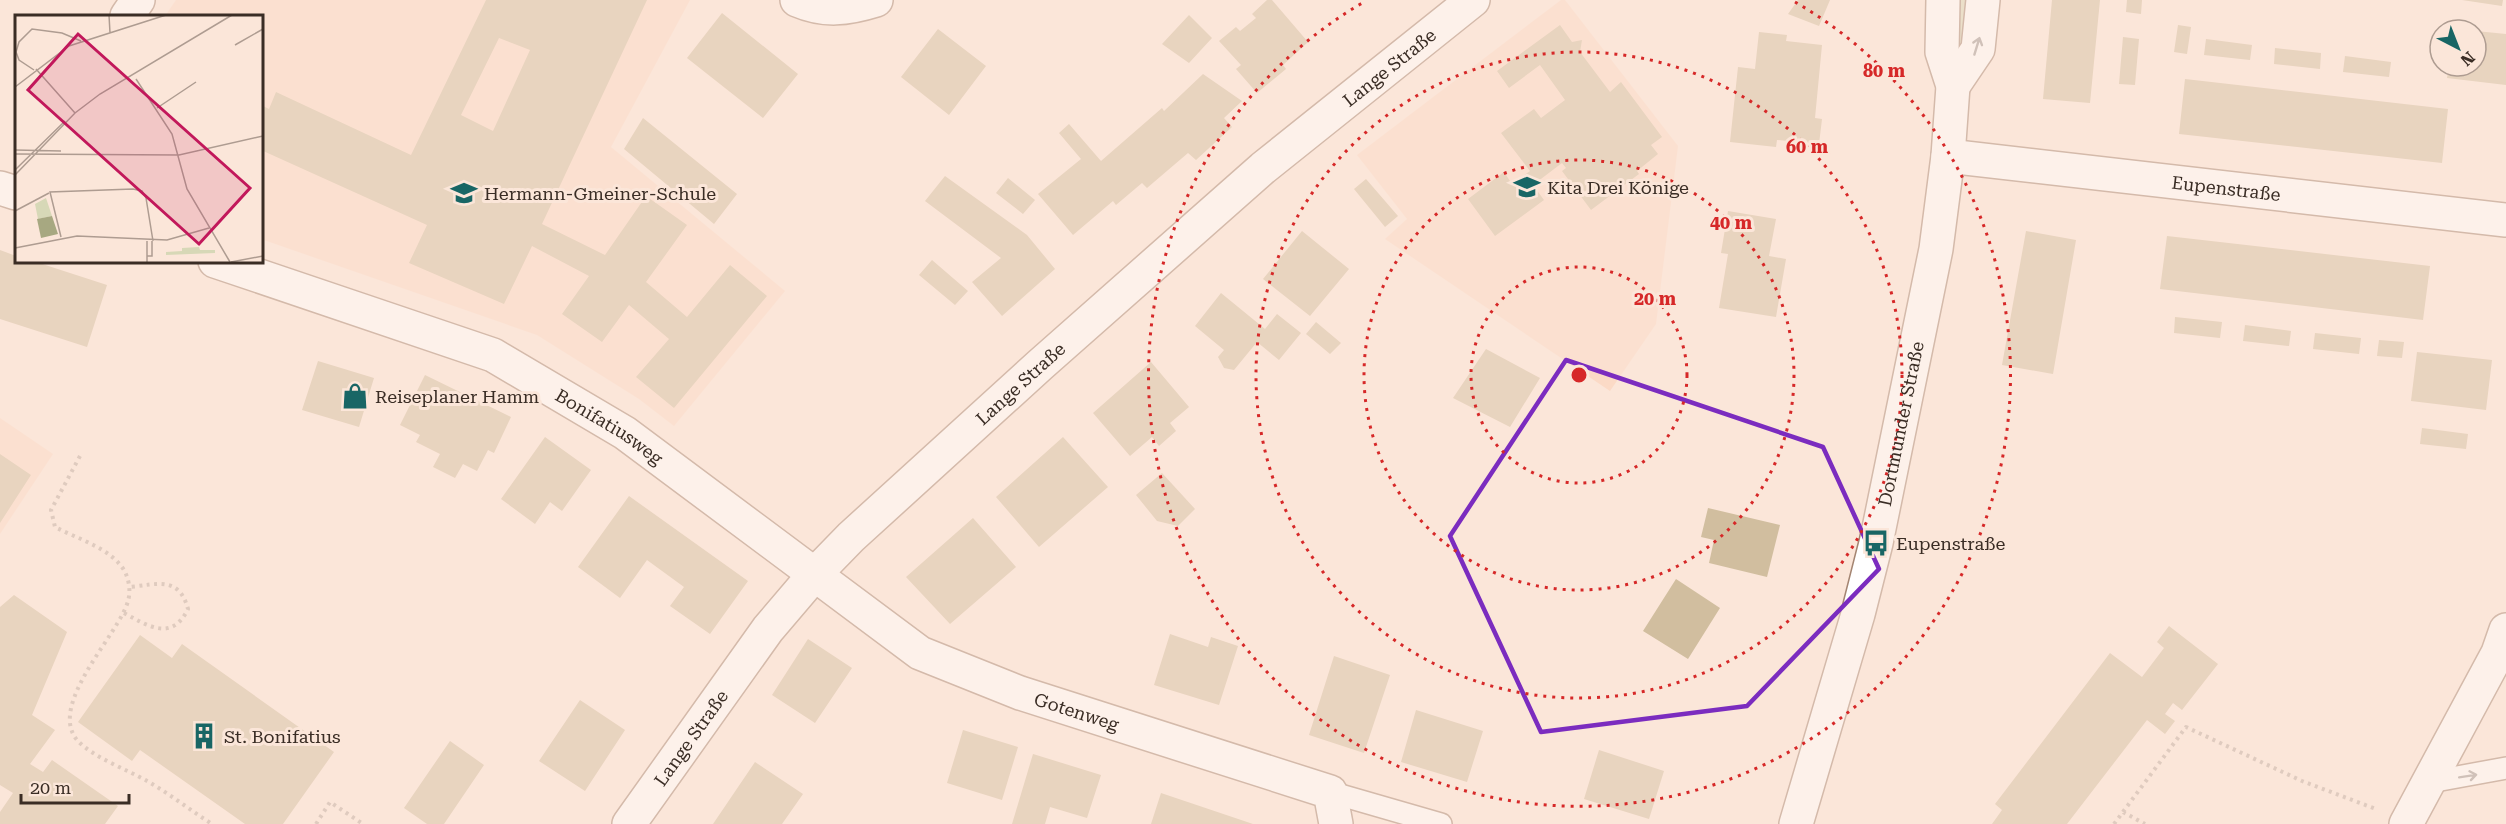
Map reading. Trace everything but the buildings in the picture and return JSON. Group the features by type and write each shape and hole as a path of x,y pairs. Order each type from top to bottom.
{"street":[{"path":"128,15 138,0"},
{"path":"797,0 816,8 848,9 876,0"},
{"name":"Lange Straße","path":"629,824 768,629 814,575 1031,373 1254,176 1473,0"},
{"name":"Dortmunder Straße","path":"1796,824 1858,614 1876,543 1936,249 1948,156 1953,86 1942,52 1942,0"},
{"name":"Dortmunder Straße","path":"1953,86 1978,49 1983,0"},
{"name":"Eupenstraße","path":"1948,156 2506,220"},
{"path":"0,188 15,193"},
{"name":"Bonifatiusweg","path":"218,262 493,355 625,433 814,575"},
{"name":"Gotenweg","path":"814,575 920,653 1020,693 1330,792"},
{"path":"2406,823 2498,653 2506,630"},
{"path":"1330,792 1336,824"}],"lane":[{"path":"2430,782 2506,768"},
{"path":"1330,792 1441,824"}],"path":[{"path":"80,456 51,510 56,527 106,552 124,570 130,587 124,613 87,667 72,706 71,724 77,739 212,824"},
{"path":"124,613 154,629 169,628 182,621 188,609 184,594 174,586 159,584 130,587"},
{"path":"2114,824 2186,727 2302,781 2406,823"},
{"path":"316,824 330,802 363,824"},
{"path":"2123,812 2145,824"}],"highlighted area":[{"path":"1566,360 1823,447 1879,569 1747,706 1541,732 1450,536"}],"shaded area":[{"name":"Hermann-Gmeiner-Schule","path":"176,0 690,0 611,147 785,291 674,426 639,399 537,335 262,239 262,15 166,15"},
{"name":"Kita Drei Könige","path":"1561,0 1565,0 1678,146 1656,324 1610,391 1385,239 1407,219 1357,155"},
{"path":"0,418 53,454 0,534"}],"green space":[{"path":"1956,0 1968,0 1964,42 1957,57"}],"place":[{"name":"Kita Drei Könige","path":"1527,187"},
{"name":"Hermann-Gmeiner-Schule","path":"464,193"},
{"name":"Reiseplaner Hamm","path":"355,396"},
{"name":"Eupenstraße","path":"1876,543"},
{"name":"St. Bonifatius","path":"204,736"}]}
